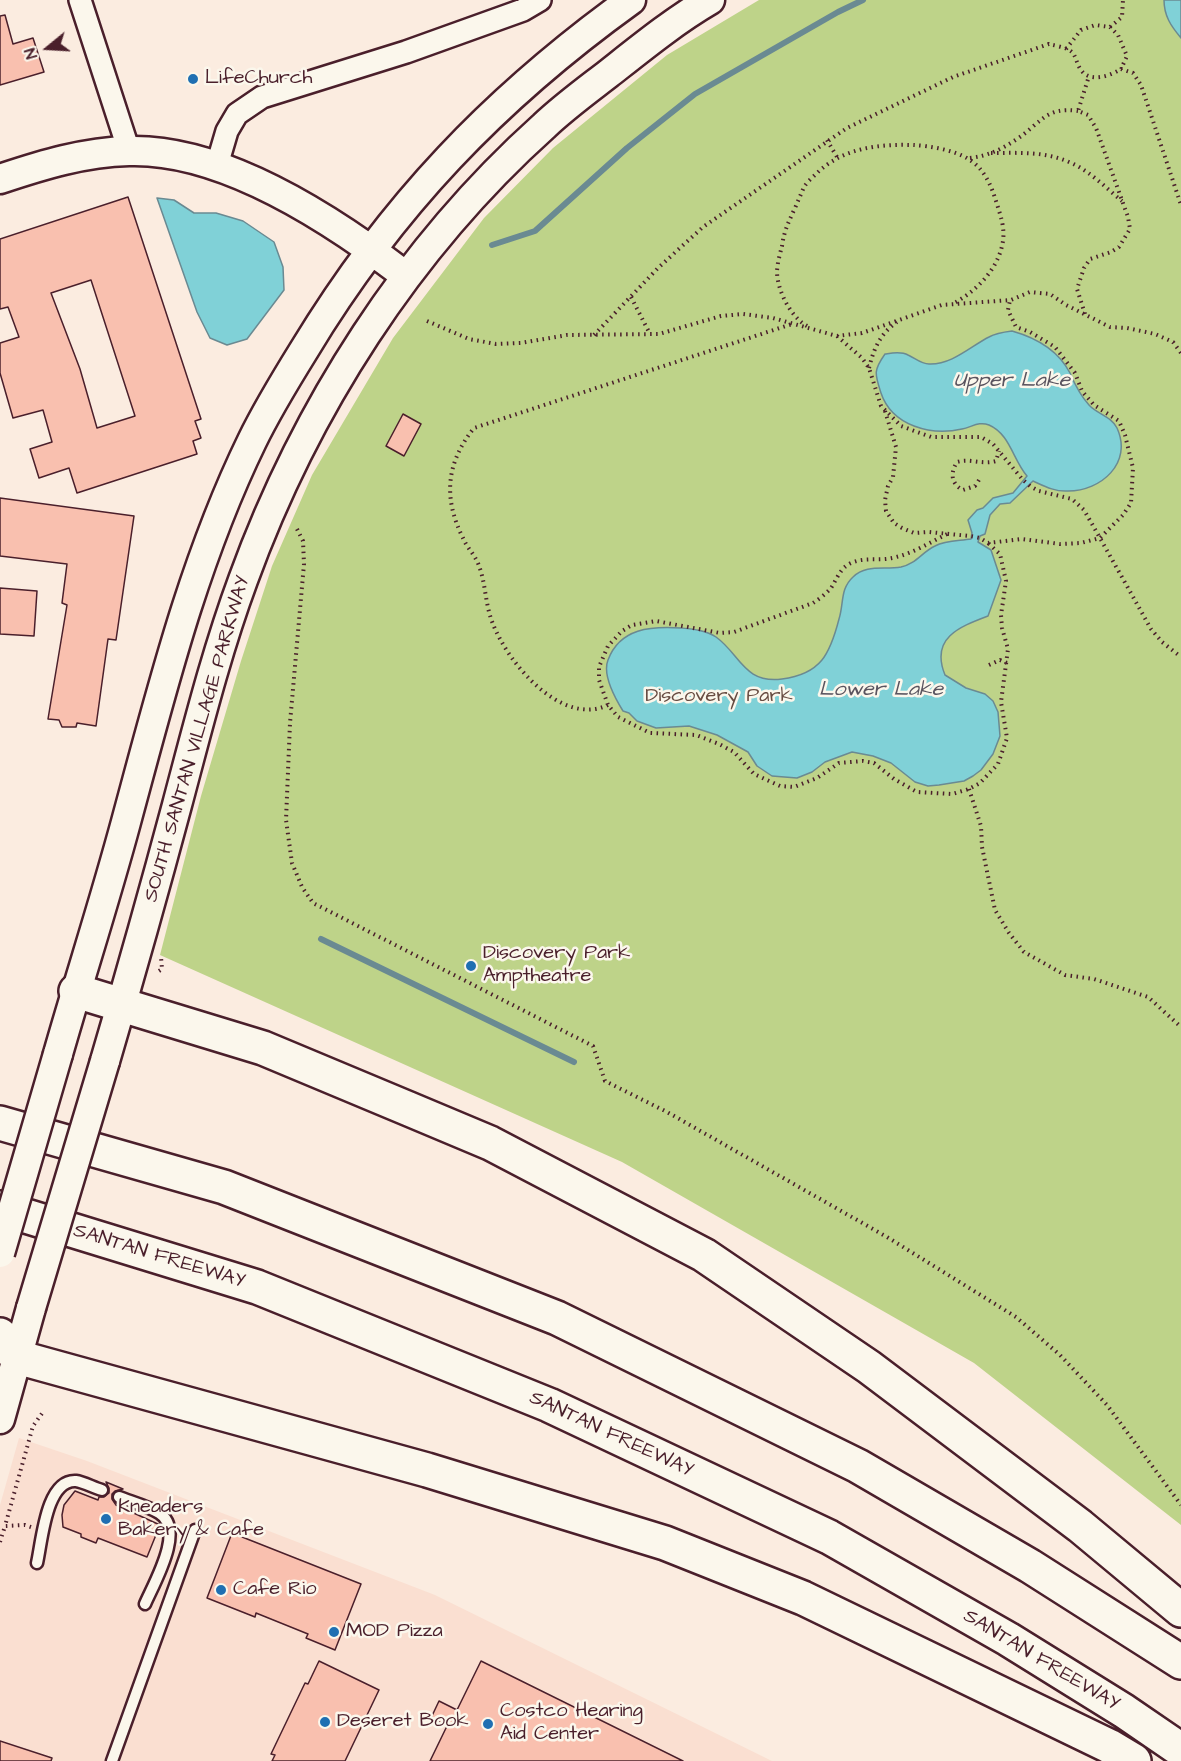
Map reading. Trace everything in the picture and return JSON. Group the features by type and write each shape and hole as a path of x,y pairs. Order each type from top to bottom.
{"highway":[{"path":"76,991 263,1048 490,1143 704,1255 869,1367 1080,1526 1181,1610"},
{"path":"0,1123 224,1187 557,1318 858,1466 1030,1566 1181,1662"},
{"name":"SANTAN FREEWAY","path":"0,1208 257,1287 549,1405 830,1538 1008,1639 1124,1711 1181,1750"},
{"path":"9,1346 665,1543 803,1598 1109,1746 1134,1761"}],"main road":[{"path":"0,1253 123,830 173,648 214,529 252,441 284,382 325,315 370,249 421,186 501,105 552,60 631,0"},
{"name":"SOUTH SANTAN VILLAGE PARKWAY","path":"0,1419 9,1346 31,1308 122,1005 202,711 242,582 295,456 350,359 406,276 460,211 543,126 650,40 710,0"},
{"path":"0,179 63,160 89,155 129,151 189,157 217,165 290,200 370,249 406,276"}],"street":[{"path":"80,0 129,151"},
{"path":"217,165 227,131 237,114 262,97 406,52 523,10 540,0"}],"lane":[{"path":"37,1563 51,1497 62,1484 75,1481 102,1490"},
{"path":"119,1497 159,1513 170,1526 171,1537 168,1549 145,1604"},
{"path":"112,1761 195,1530"}],"path":[{"path":"1110,27 1122,17 1123,0"},
{"path":"1066,49 1081,30 1095,25 1110,27 1118,35 1126,56 1121,69"},
{"path":"594,335 658,268 703,227 827,140 953,77 1049,45 1073,53 1083,73 1089,76 1104,76 1121,69 1132,73 1141,85 1181,205"},
{"path":"1078,111 1089,76"},
{"path":"969,159 991,153 1019,138 1045,117 1063,109 1088,115 1128,217 1130,229 1119,247 1090,259 1080,277 1077,289 1086,315"},
{"path":"827,140 837,157"},
{"path":"813,330 798,321 789,308 777,273 784,230 805,185 837,157 856,149 898,145 922,146 951,152 969,159 986,176 1003,225 1003,240 998,258 985,278 953,304"},
{"path":"991,153 1035,153 1070,162 1088,173 1122,201"},
{"path":"427,321 469,339 496,344 521,344 567,335 659,334 721,315 743,314 773,318 837,336 862,333 942,305 1011,300 1030,292 1050,294 1110,327 1155,334 1173,342 1181,353"},
{"path":"631,297 650,334"},
{"path":"988,543 1022,539 1060,544 1081,543 1101,538 1131,503 1133,468 1119,421 1094,405 1082,391 1075,373 1055,347 1016,327 1008,310 1011,300"},
{"path":"869,368 878,341 886,330 902,318"},
{"path":"608,705 591,711 580,711 557,700 520,669 502,642 487,608 479,566 464,540 450,505 453,466 463,442 474,428 792,324"},
{"path":"837,336 862,358 869,368 876,394 885,411 893,435 896,455 893,477 885,500 886,511 894,523 914,533 947,534 980,538 1000,554 1005,574 1002,627 1008,649 1001,702 1007,738 998,764 989,775 969,789 952,794 917,792 894,779 874,763 863,761 839,763 817,778 794,787 780,786 754,774 734,752 719,744 696,735 650,733 618,717 608,705 599,680 599,667 608,646 622,631 632,626 656,621 720,633 748,628 813,603 830,589 842,570 849,564 906,555 947,534"},
{"path":"885,411 901,426 931,437 981,437 993,444 1030,486 1039,491 1072,499 1084,510 1151,629 1162,642 1181,657"},
{"path":"979,480 975,486 963,490 957,486 952,477 952,469 957,462 964,460 984,464 996,461 999,451"},
{"path":"297,529 303,541 304,564 290,712 286,820 292,863 302,886 314,903 593,1046 605,1081 667,1112 887,1237 1016,1317 1060,1355 1107,1405 1181,1506"},
{"path":"989,665 1000,660 1007,663"},
{"path":"969,789 981,826 982,847 995,910 1023,952 1065,975 1094,979 1148,997 1181,1027"},
{"path":"0,1542 33,1426 43,1412"},
{"path":"5,1526 25,1525 37,1530"}],"shaded area":[{"path":"19,1438 87,1461 435,1595 772,1761 0,1761 0,1505"}],"green space":[{"name":"Discovery Park","path":"759,0 1181,0 1181,1525 974,1363 622,1162 160,955 201,796 272,566 312,475 393,338 484,218 553,148 667,55"}],"water":[{"path":"1164,0 1181,0 1181,38 1169,20"},
{"path":"157,198 174,200 194,213 216,213 243,221 274,242 283,267 284,290 247,339 227,345 210,338 197,312"},
{"name":"Lower Lake","path":"1012,331 1030,337 1053,351 1065,365 1086,401 1117,428 1121,441 1121,453 1111,473 1092,486 1080,490 1059,491 1033,481 1010,503 1000,504 990,515 985,534 980,536 978,542 991,550 1001,580 988,616 967,625 950,636 944,643 941,662 945,675 966,688 985,694 993,701 998,712 1000,736 993,754 981,770 964,781 928,786 915,782 891,763 873,756 852,752 825,762 812,772 797,778 772,776 757,766 748,752 717,735 689,726 656,728 637,721 629,713 623,711 610,686 607,666 613,649 628,635 659,628 703,631 716,637 744,666 759,677 782,679 795,676 815,667 827,652 836,631 844,591 858,573 869,569 901,567 915,561 939,544 971,539 972,533 968,520 993,498 1013,493 1027,476 1007,441 996,429 985,424 938,431 903,421 886,404 876,373 885,354 902,353 923,363 937,363 953,358 992,336"}],"building":[{"path":"5,15 13,44 33,38 44,72 0,85 0,16"},
{"path":"128,197 201,419 195,421 201,438 193,441 197,454 77,493 69,468 39,478 30,449 52,442 43,410 13,418 0,373 0,343 19,337 8,307 0,309 0,239","holes":["91,280 135,416 97,428 80,369 51,293"]},
{"path":"403,414 421,424 404,456 386,446"},
{"path":"0,498 134,516 116,640 108,639 96,726 77,723 76,727 62,727 59,720 48,719 67,605 62,603 67,564 0,556"},
{"path":"0,588 37,591 34,636 0,634"},
{"name":"Kneaders Bakery & Cafe","path":"106,1482 123,1489 112,1494 116,1505 160,1525 147,1557 98,1538 96,1543 63,1527 64,1505 75,1491 98,1500 99,1497 104,1497 109,1493"},
{"path":"232,1533 361,1584 335,1650 306,1638 308,1634 256,1613 255,1617 207,1598"},
{"name":"Deseret Book","path":"319,1661 379,1690 345,1761 272,1761 275,1755 271,1754 305,1683 308,1684"},
{"path":"481,1661 683,1761 430,1761 447,1726 431,1718 439,1701 457,1710"},
{"path":"0,1741 52,1758 51,1761 0,1761"}],"waterway":[{"path":"492,245 535,231 627,148 695,94 863,0"},
{"path":"321,939 574,1062"}],"place":[{"name":"LifeChurch","path":"193,79"},
{"name":"Discovery Park Amptheatre","path":"471,966"},
{"name":"Kneaders Bakery & Cafe","path":"106,1519"},
{"name":"Cafe Rio","path":"221,1590"},
{"name":"MOD Pizza","path":"334,1632"},
{"name":"Deseret Book","path":"325,1722"},
{"name":"Costco Hearing Aid Center","path":"488,1724"}],"water label":[{"name":"Upper Lake","path":"1012,382"}]}
